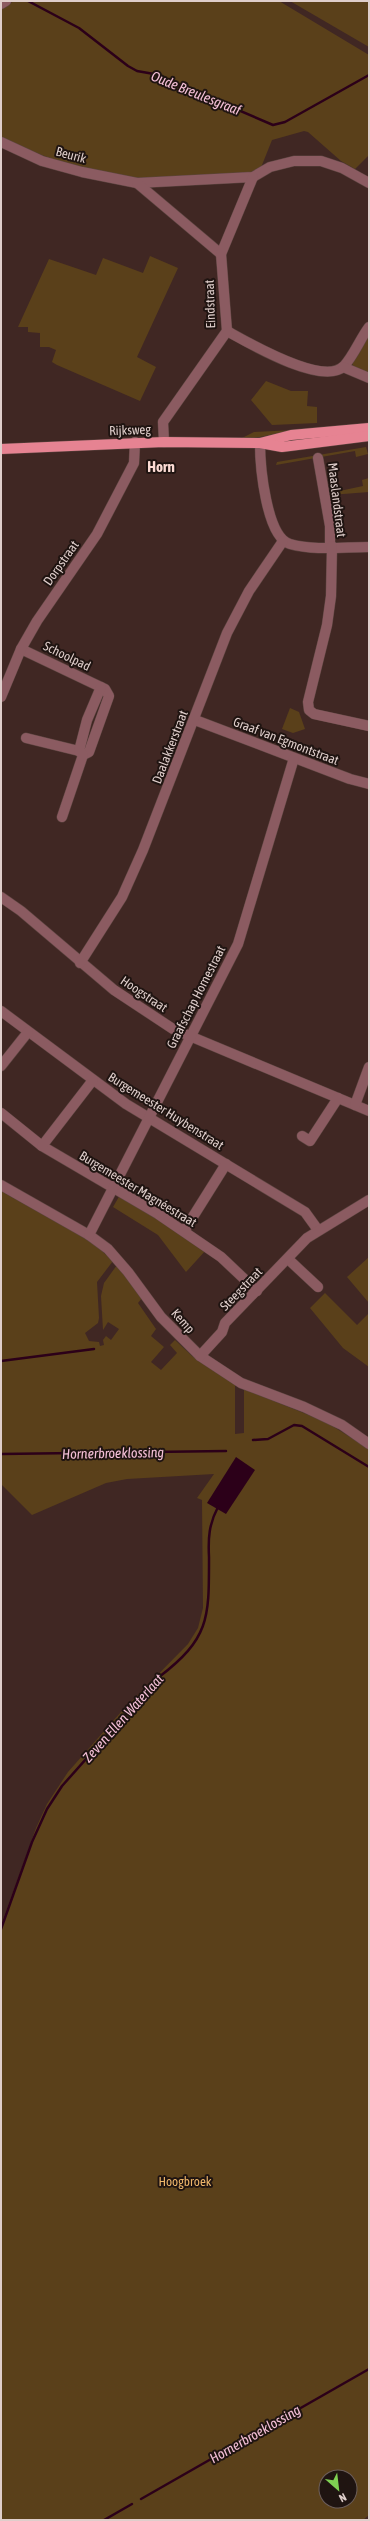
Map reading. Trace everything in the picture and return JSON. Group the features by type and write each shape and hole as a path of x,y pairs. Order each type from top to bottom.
{"main road":[{"name":"Rijksweg","path":"1,449 134,442 260,443 291,435 369,428"},
{"name":"Rijksweg","path":"260,443 274,447 293,446 369,436"}],"street":[{"path":"1,4 6,1"},
{"name":"Beurik","path":"1,142 42,161 82,172 138,183 253,176"},
{"path":"253,176 270,167 294,161 321,161 342,168 369,183"},
{"name":"Eindstraat","path":"164,442 163,422 226,331 221,254 253,176"},
{"name":"Beurik","path":"138,183 221,254"},
{"path":"226,331 290,364 321,371 334,370 343,367 369,327"},
{"path":"343,367 369,378"},
{"name":"Dorpstraat","path":"1,694 21,649 37,621 97,534 134,463 134,442"},
{"path":"260,443 270,514 276,533 283,541"},
{"name":"Maaslandstraat","path":"318,458 330,526 331,546"},
{"name":"Maaslandstraat","path":"283,541 304,546 369,547"},
{"name":"Daalakkerstraat","path":"80,963 122,897 143,850 227,633 249,590 283,541"},
{"path":"331,546 331,596 328,625 308,702 309,710 314,714 369,726"},
{"name":"Schoolpad","path":"21,649 101,687 87,720 81,753 62,818"},
{"name":"Graaf van Egmontstraat","path":"194,720 350,779 369,784"},
{"path":"26,738 81,753"},
{"name":"Graafschap Hornestraat","path":"89,1235 238,944 294,758"},
{"name":"Hoogstraat","path":"1,897 21,911 80,963 142,1010 190,1036 369,1111"},
{"name":"Burgemeester Huybenstraat","path":"1,1011 93,1080 150,1117 305,1212 318,1230"},
{"path":"1,1066 28,1032"},
{"path":"355,1105 369,1066"},
{"path":"42,1146 93,1080"},
{"path":"302,1136 310,1141 338,1098"},
{"name":"Burgemeester Magnéestraat","path":"1,1114 42,1146 114,1187 184,1231 221,1257 257,1291"},
{"path":"184,1231 226,1164"},
{"name":"Kemp","path":"1,1185 89,1235 108,1249 128,1272 161,1317 200,1356 241,1383 304,1407 342,1425 369,1444"},
{"name":"Steegstraat","path":"200,1356 222,1332 225,1323 307,1238 369,1200"},
{"path":"288,1259 318,1287"}],"green space":[{"path":"14,1 279,1 369,55 369,155 355,169 341,161 308,132 304,131 272,140 260,170 250,173 180,179 138,179 86,170 33,152 1,138 1,9"},
{"path":"290,1 369,1 369,47"},
{"path":"150,256 178,268 137,357 156,367 140,401 52,362 56,350 49,347 40,347 40,333 28,332 28,327 18,327 49,259 96,275 103,258 143,273"},
{"path":"369,333 369,375 353,367 352,362"},
{"path":"266,381 291,391 308,391 307,406 317,407 317,423 272,425 251,400"},
{"path":"295,430 255,438 242,438 254,432"},
{"path":"366,447 368,454 356,457 355,451 276,465 277,462"},
{"path":"369,478 369,492 330,495 330,493 363,486 362,480"},
{"path":"290,708 299,712 305,729 293,733 282,729"},
{"name":"Hoogbroek","path":"1,1191 92,1242 113,1261 97,1282 99,1318 98,1323 85,1333 89,1341 99,1342 100,1346 104,1345 103,1340 106,1336 111,1340 119,1329 108,1322 103,1330 101,1296 104,1283 117,1265 142,1298 138,1303 156,1329 151,1336 164,1347 151,1362 161,1370 177,1353 170,1345 175,1340 192,1356 235,1384 235,1434 244,1433 244,1389 326,1422 369,1449 369,2515 363,2520 1,2520 1,1925 36,1828 47,1804 68,1772 121,1712 188,1644 198,1628 203,1608 202,1500 197,1498 214,1474 127,1479 106,1483 32,1515 1,1484"},
{"path":"120,1195 206,1250 186,1272 158,1235 113,1207"},
{"path":"369,1257 369,1303 347,1277"},
{"path":"325,1293 357,1325 369,1313 369,1367 343,1348 310,1308"}],"shaded area":[{"path":"236,1457 255,1470 226,1514 207,1503"}],"waterway":[{"name":"Oude Breulesgraaf","path":"28,1 79,28 128,66 137,71 154,74 273,125 285,122 369,75"},
{"name":"Hornerbroeklossing","path":"1,1361 94,1349"},
{"name":"Hornerbroeklossing","path":"253,1440 268,1439 294,1425 302,1426 369,1467"},
{"name":"Hornerbroeklossing","path":"1,1454 226,1451"},
{"name":"Zeven Ellen Waterlaat","path":"1,1929 32,1842 47,1809 62,1786 159,1677 176,1663 197,1638 207,1611 209,1537 211,1525 218,1507"},
{"name":"Hornerbroeklossing","path":"141,2499 369,2369"},
{"name":"Hornerbroeklossing","path":"104,2520 132,2504"}],"district":[{"name":"Horn","path":"161,466"}]}
